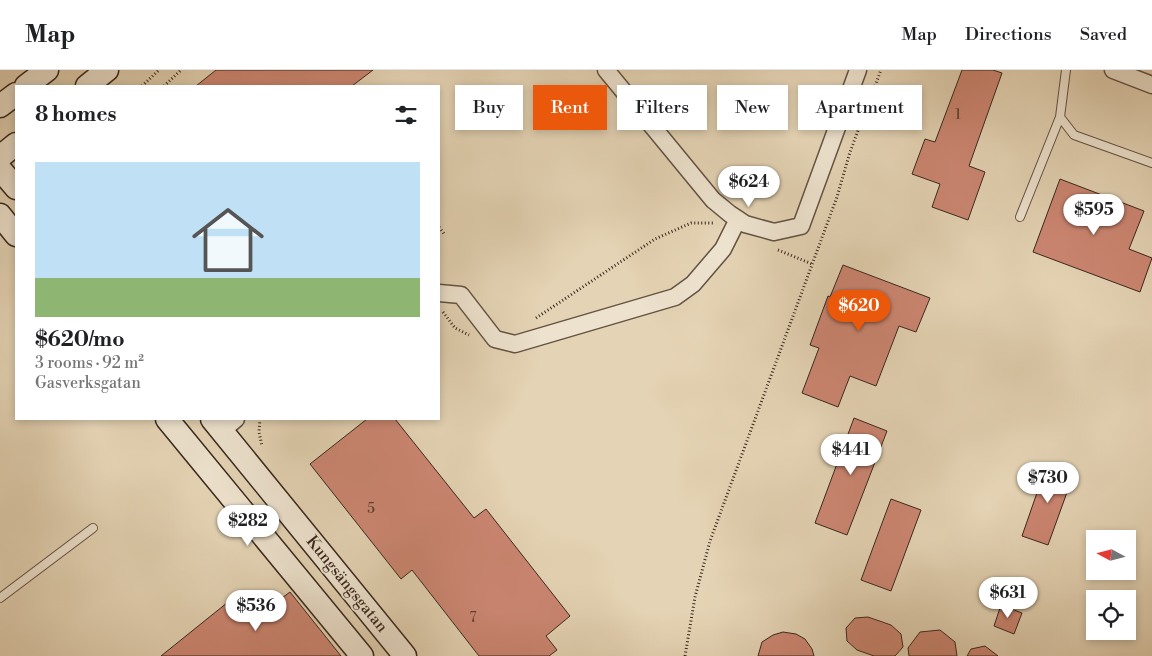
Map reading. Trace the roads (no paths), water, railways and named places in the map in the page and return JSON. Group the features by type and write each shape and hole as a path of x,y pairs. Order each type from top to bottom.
{"main road":[{"path":"27,85 47,70"},
{"path":"88,85 107,70"},
{"path":"0,106 15,95"},
{"path":"0,156 15,145"},
{"path":"0,169 15,187"},
{"path":"0,215 15,234"},
{"name":"Kungsängsgatan","path":"168,420 361,654"},
{"name":"Kungsängsgatan","path":"223,423 266,483 405,656"}],"street":[{"path":"606,70 735,225"},
{"path":"735,225 745,224 774,232 801,226 858,70"},
{"path":"1113,70 1152,85"},
{"path":"440,293 461,295 495,339 515,344 675,298 694,284 723,249 735,225"}],"lane":[{"path":"1020,216 1060,117 1066,70"},
{"path":"1060,117 1074,135 1152,163"},
{"path":"0,598 93,528"}]}
